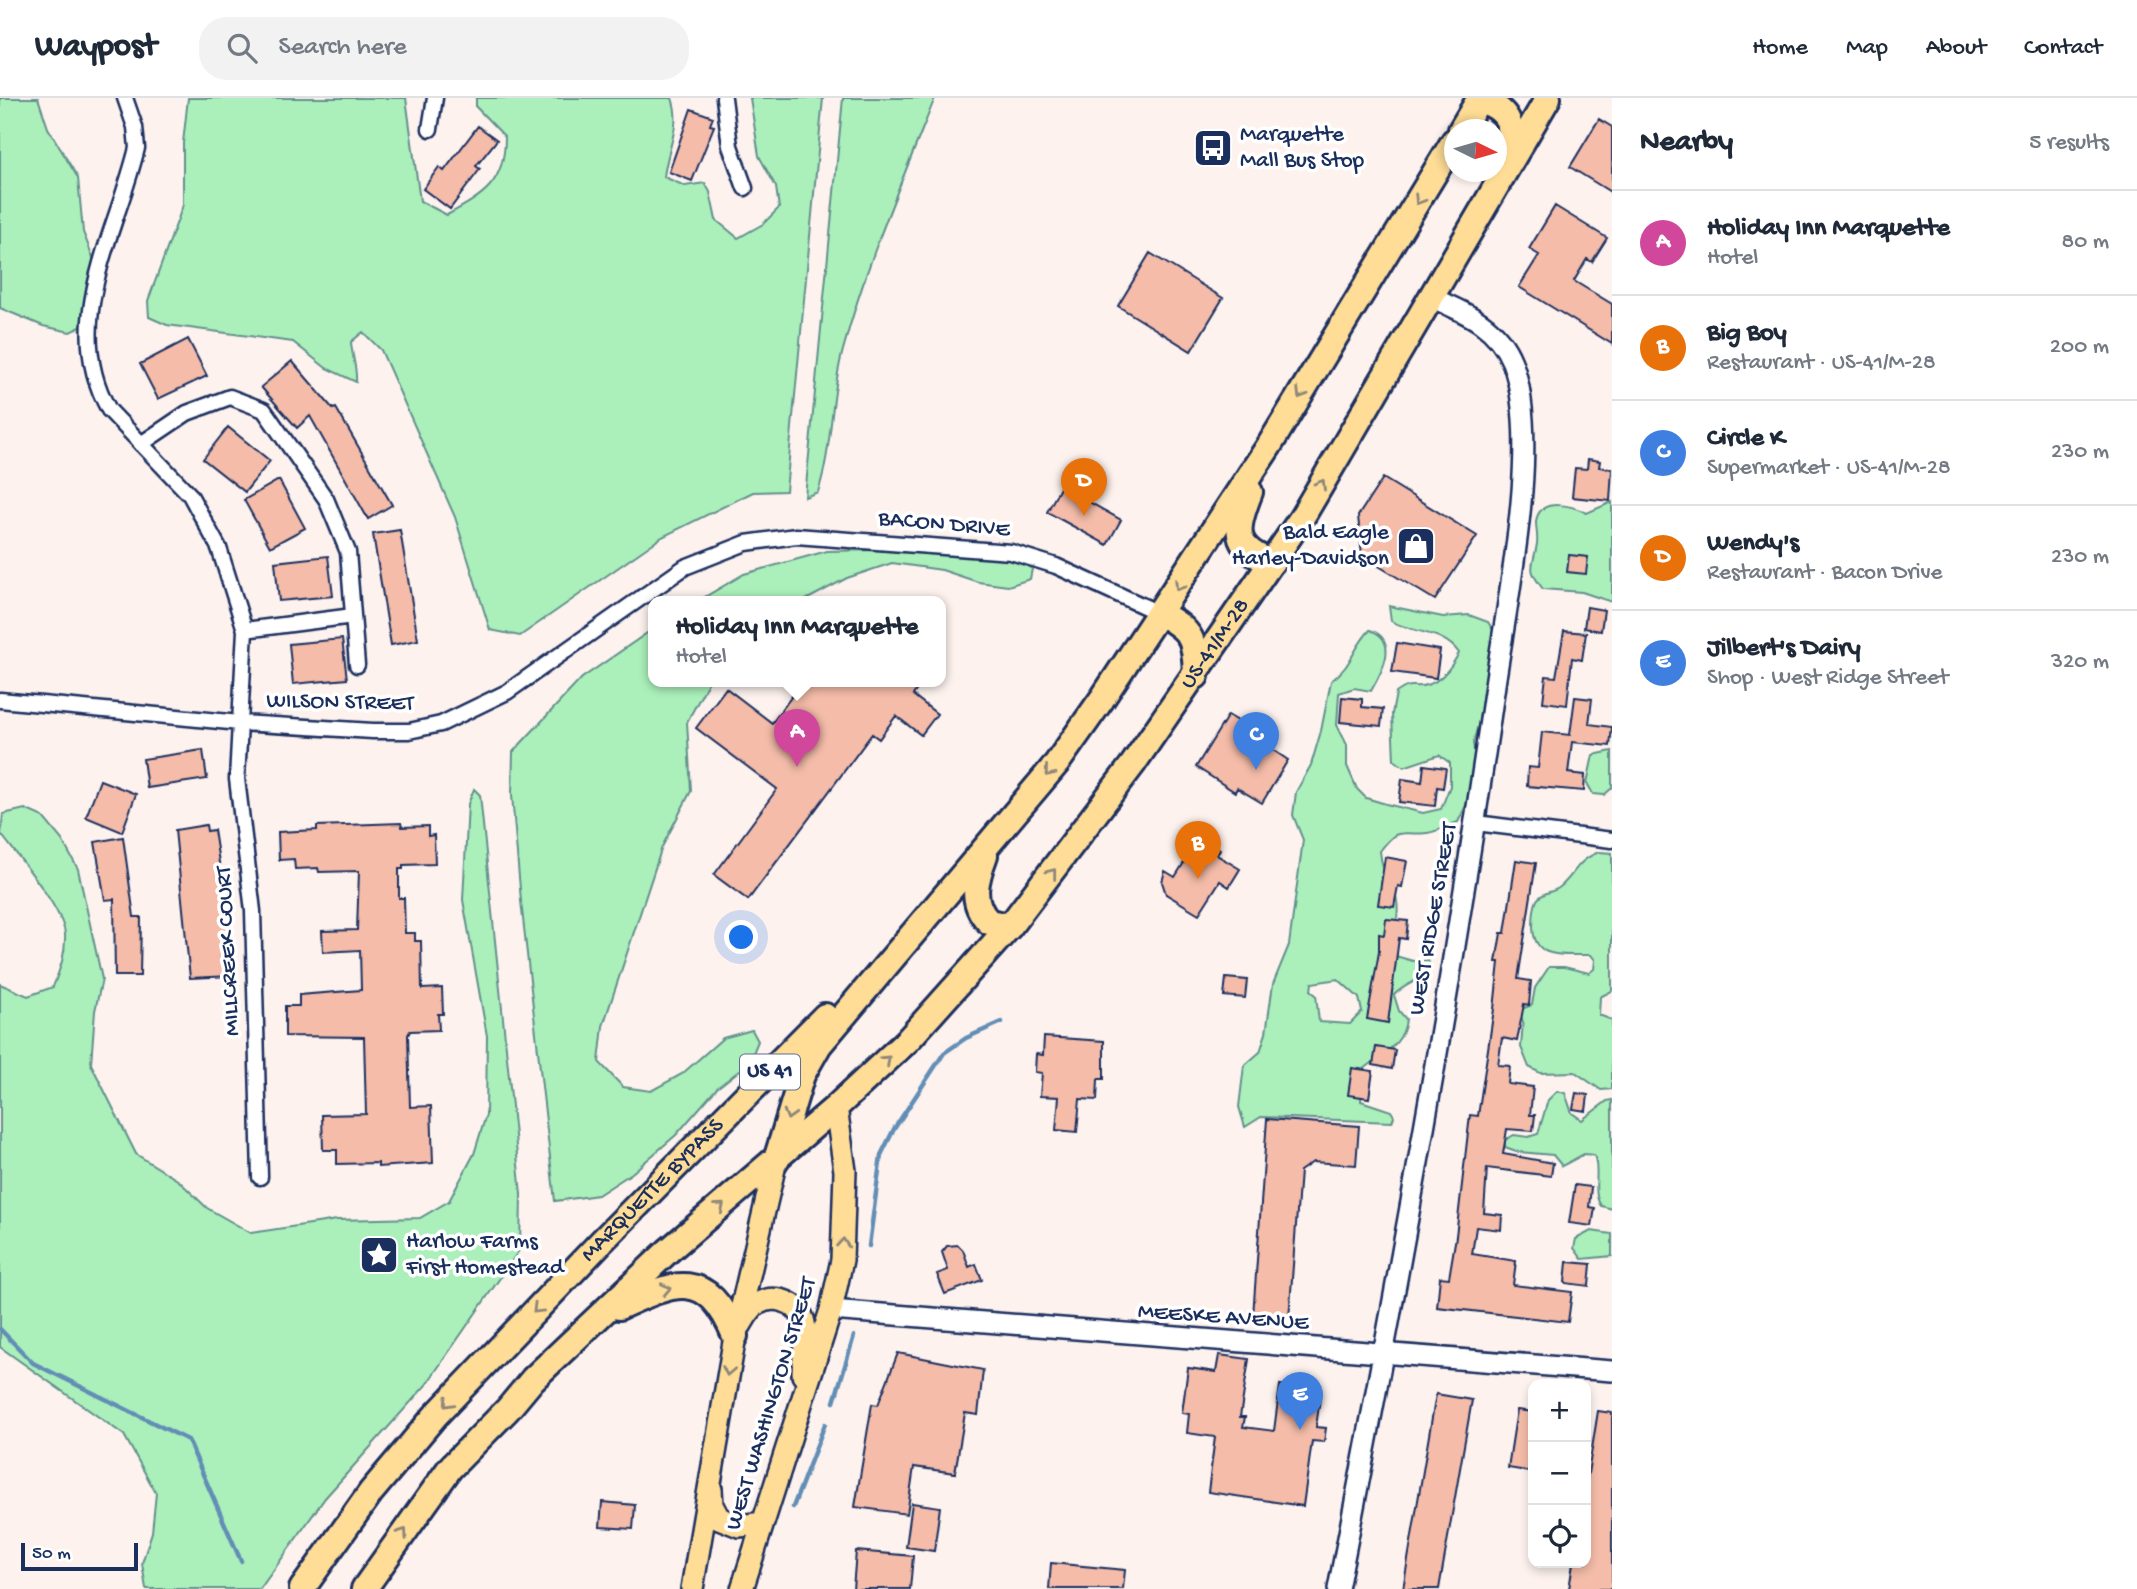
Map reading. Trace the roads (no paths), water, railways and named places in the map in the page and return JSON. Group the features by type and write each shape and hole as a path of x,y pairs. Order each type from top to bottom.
{"highway":[{"name":"US-41/M-28","path":"836,1107 907,1041 1010,926 1086,830 1196,676 1301,519 1548,98"},
{"path":"1467,119 1479,99 1502,109 1509,121 1507,151"},
{"name":"US 41","path":"939,901 1057,763 1161,614 1269,446 1444,157"},
{"path":"1446,270 1464,226 1490,182"},
{"path":"1269,446 1246,502 1239,530 1247,551 1272,562"},
{"path":"1161,614 1184,626 1192,640 1196,676"},
{"path":"990,841 975,885 977,906 989,922 1010,926"},
{"path":"776,1160 802,1075 819,1045 939,901"},
{"name":"MARQUETTE BYPASS","path":"302,1589 371,1492 435,1416 601,1242 939,901"},
{"path":"364,1589 450,1468 508,1409 533,1379 668,1251 836,1107"},
{"path":"603,1315 651,1293 688,1287 715,1298 735,1336"}],"main road":[{"name":"WEST WASHINGTON STREET","path":"742,1589 831,1310 842,1260 846,1210 845,1171 836,1107"},
{"name":"WEST WASHINGTON STREET","path":"692,1589 709,1473 735,1336 776,1160"},
{"path":"735,1336 757,1304 775,1299 798,1309 805,1326 801,1405"},
{"path":"709,1473 712,1505 719,1518 739,1526 763,1523"}],"street":[{"path":"125,98 135,127 136,148 91,294 88,340 102,397 109,410 190,495 219,548 245,630 353,616"},
{"path":"430,129 435,98"},
{"path":"724,98 730,146 745,188"},
{"name":"WEST RIDGE STREET","path":"1338,1589 1384,1354 1476,823 1524,466 1520,394 1511,360 1489,326 1472,315 1430,297"},
{"path":"141,444 187,413 230,397 264,410 326,499 348,552 357,665"},
{"name":"BACON DRIVE","path":"796,537 1011,552 1056,566 1161,614"},
{"name":"WILSON STREET","path":"0,700 240,723 409,731 442,724 507,692 685,567 746,543 796,537"},
{"name":"MILLCREEK COURT","path":"245,630 237,779 253,911 260,1177"},
{"path":"1476,823 1612,840"},
{"name":"MEESKE AVENUE","path":"831,1310 1612,1371"}],"waterway":[{"path":"869,1246 881,1155 894,1129 944,1053 966,1038 1002,1022"},
{"path":"0,1329 33,1363 188,1440 241,1561"},
{"path":"834,1402 854,1336"},
{"path":"793,1507 825,1424"}],"place":[{"name":"Marquette Mall Bus Stop","path":"1213,148"},
{"name":"Wendy's","path":"1084,516"},
{"name":"Bald Eagle Harley-Davidson","path":"1416,546"},
{"name":"Holiday Inn Marquette","path":"797,767"},
{"name":"Circle K","path":"1256,770"},
{"name":"Big Boy","path":"1198,879"},
{"name":"Harlow Farms First Homestead","path":"379,1255"},
{"name":"Jilbert's Dairy","path":"1300,1430"}]}
